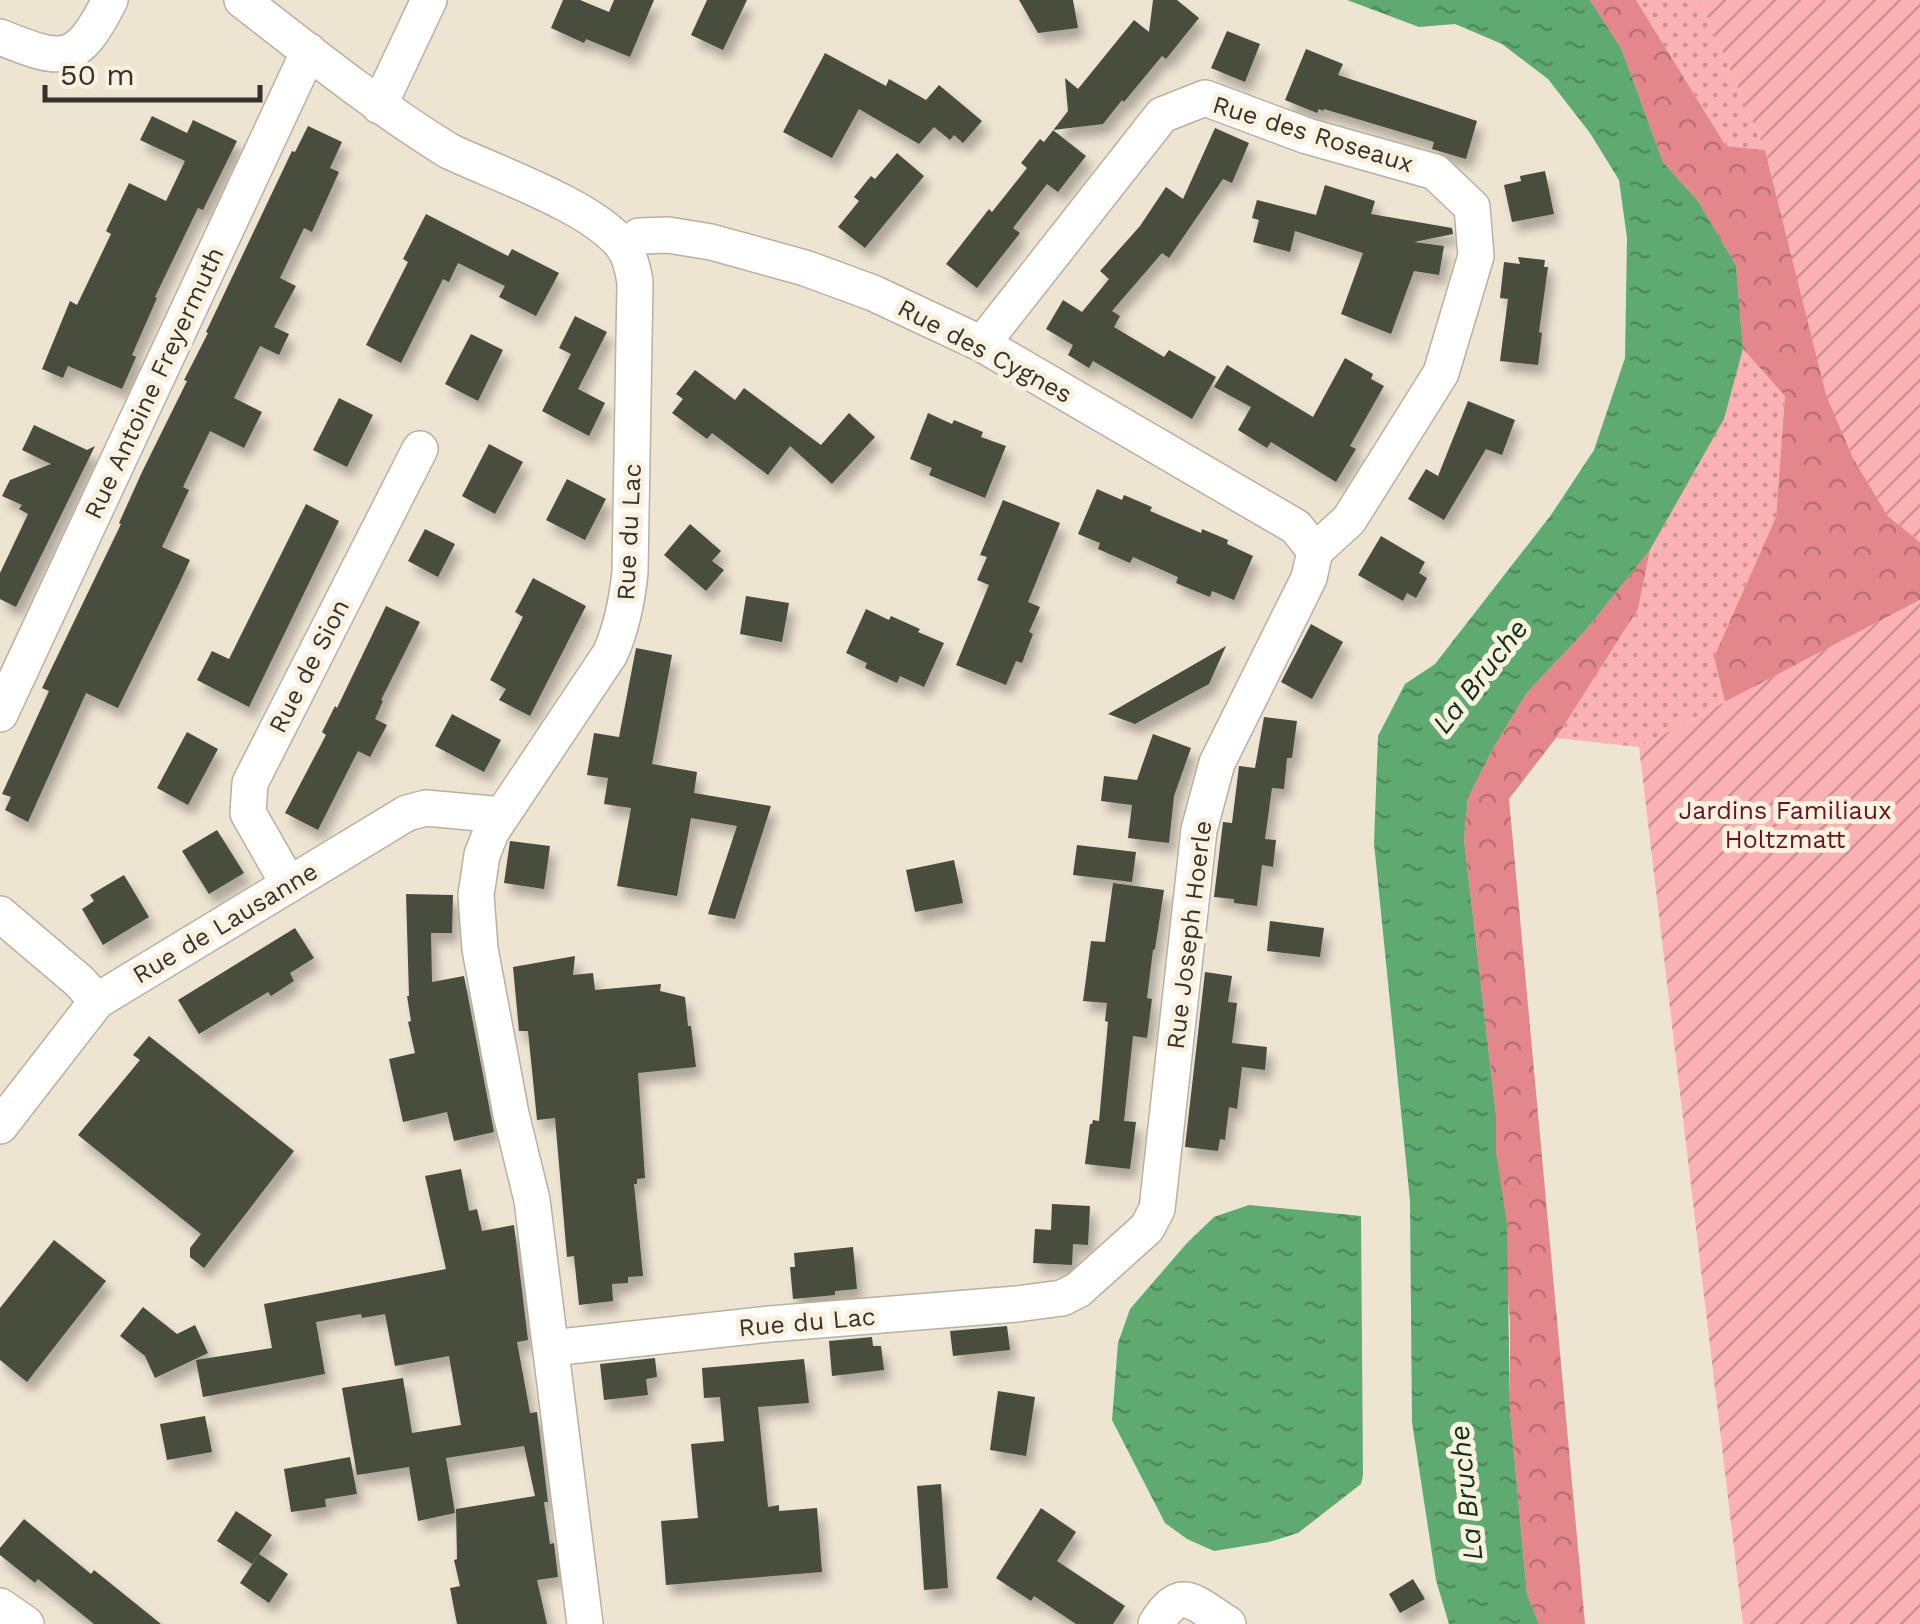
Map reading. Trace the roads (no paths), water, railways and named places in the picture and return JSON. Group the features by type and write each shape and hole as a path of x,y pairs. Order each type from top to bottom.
{"street":[{"path":"0,37 35,52 70,54 91,35 110,0"},
{"path":"242,0 379,106 449,151 581,213 607,230 624,248"},
{"path":"379,106 429,0"},
{"name":"Rue Antoine Freyermuth","path":"0,714 308,52"},
{"name":"Rue des Roseaux","path":"982,344 1162,116 1206,98 1307,136 1435,172 1472,207 1476,256 1441,373 1349,520 1314,550"},
{"name":"Rue des Cygnes","path":"624,248 639,236 668,235 712,242 805,268 874,294 982,344 1296,528 1314,550"},
{"name":"Rue du Lac","path":"585,1624 532,1200 511,1114 480,949 476,895 482,855 491,832 610,654 627,605 636,282 624,248"},
{"name":"Rue de Sion","path":"289,885 248,813 250,783 420,449"},
{"name":"Rue Joseph Hoerle","path":"1062,1298 1078,1290 1147,1228 1157,1209 1199,830 1217,763 1309,578 1314,550"},
{"name":"Rue de Lausanne","path":"0,1126 97,1001 408,813 426,808 502,815"},
{"path":"0,914 80,981 97,1001"},
{"name":"Rue du Lac","path":"551,1348 1062,1298"},
{"path":"1156,1624 1166,1606 1184,1599 1228,1624"},
{"path":"0,1606 26,1624"}],"water":[{"name":"La Bruche","path":"1347,0 1590,0 1622,50 1663,162 1698,201 1736,265 1743,349 1724,419 1650,550 1586,630 1526,694 1468,798 1464,839 1507,1224 1510,1410 1527,1594 1539,1624 1449,1624 1436,1580 1412,1422 1410,1201 1374,843 1378,736 1405,684 1435,664 1551,515 1594,450 1625,358 1627,238 1619,180 1590,133 1548,79 1502,44 1455,24 1419,27"},
{"path":"1249,1205 1361,1216 1363,1475 1361,1484 1298,1533 1214,1551 1165,1523 1112,1420 1118,1343 1130,1309 1187,1243 1214,1217"}],"park label":[{"name":"Jardins Familiaux Holtzmatt","path":"1785,824"}]}
